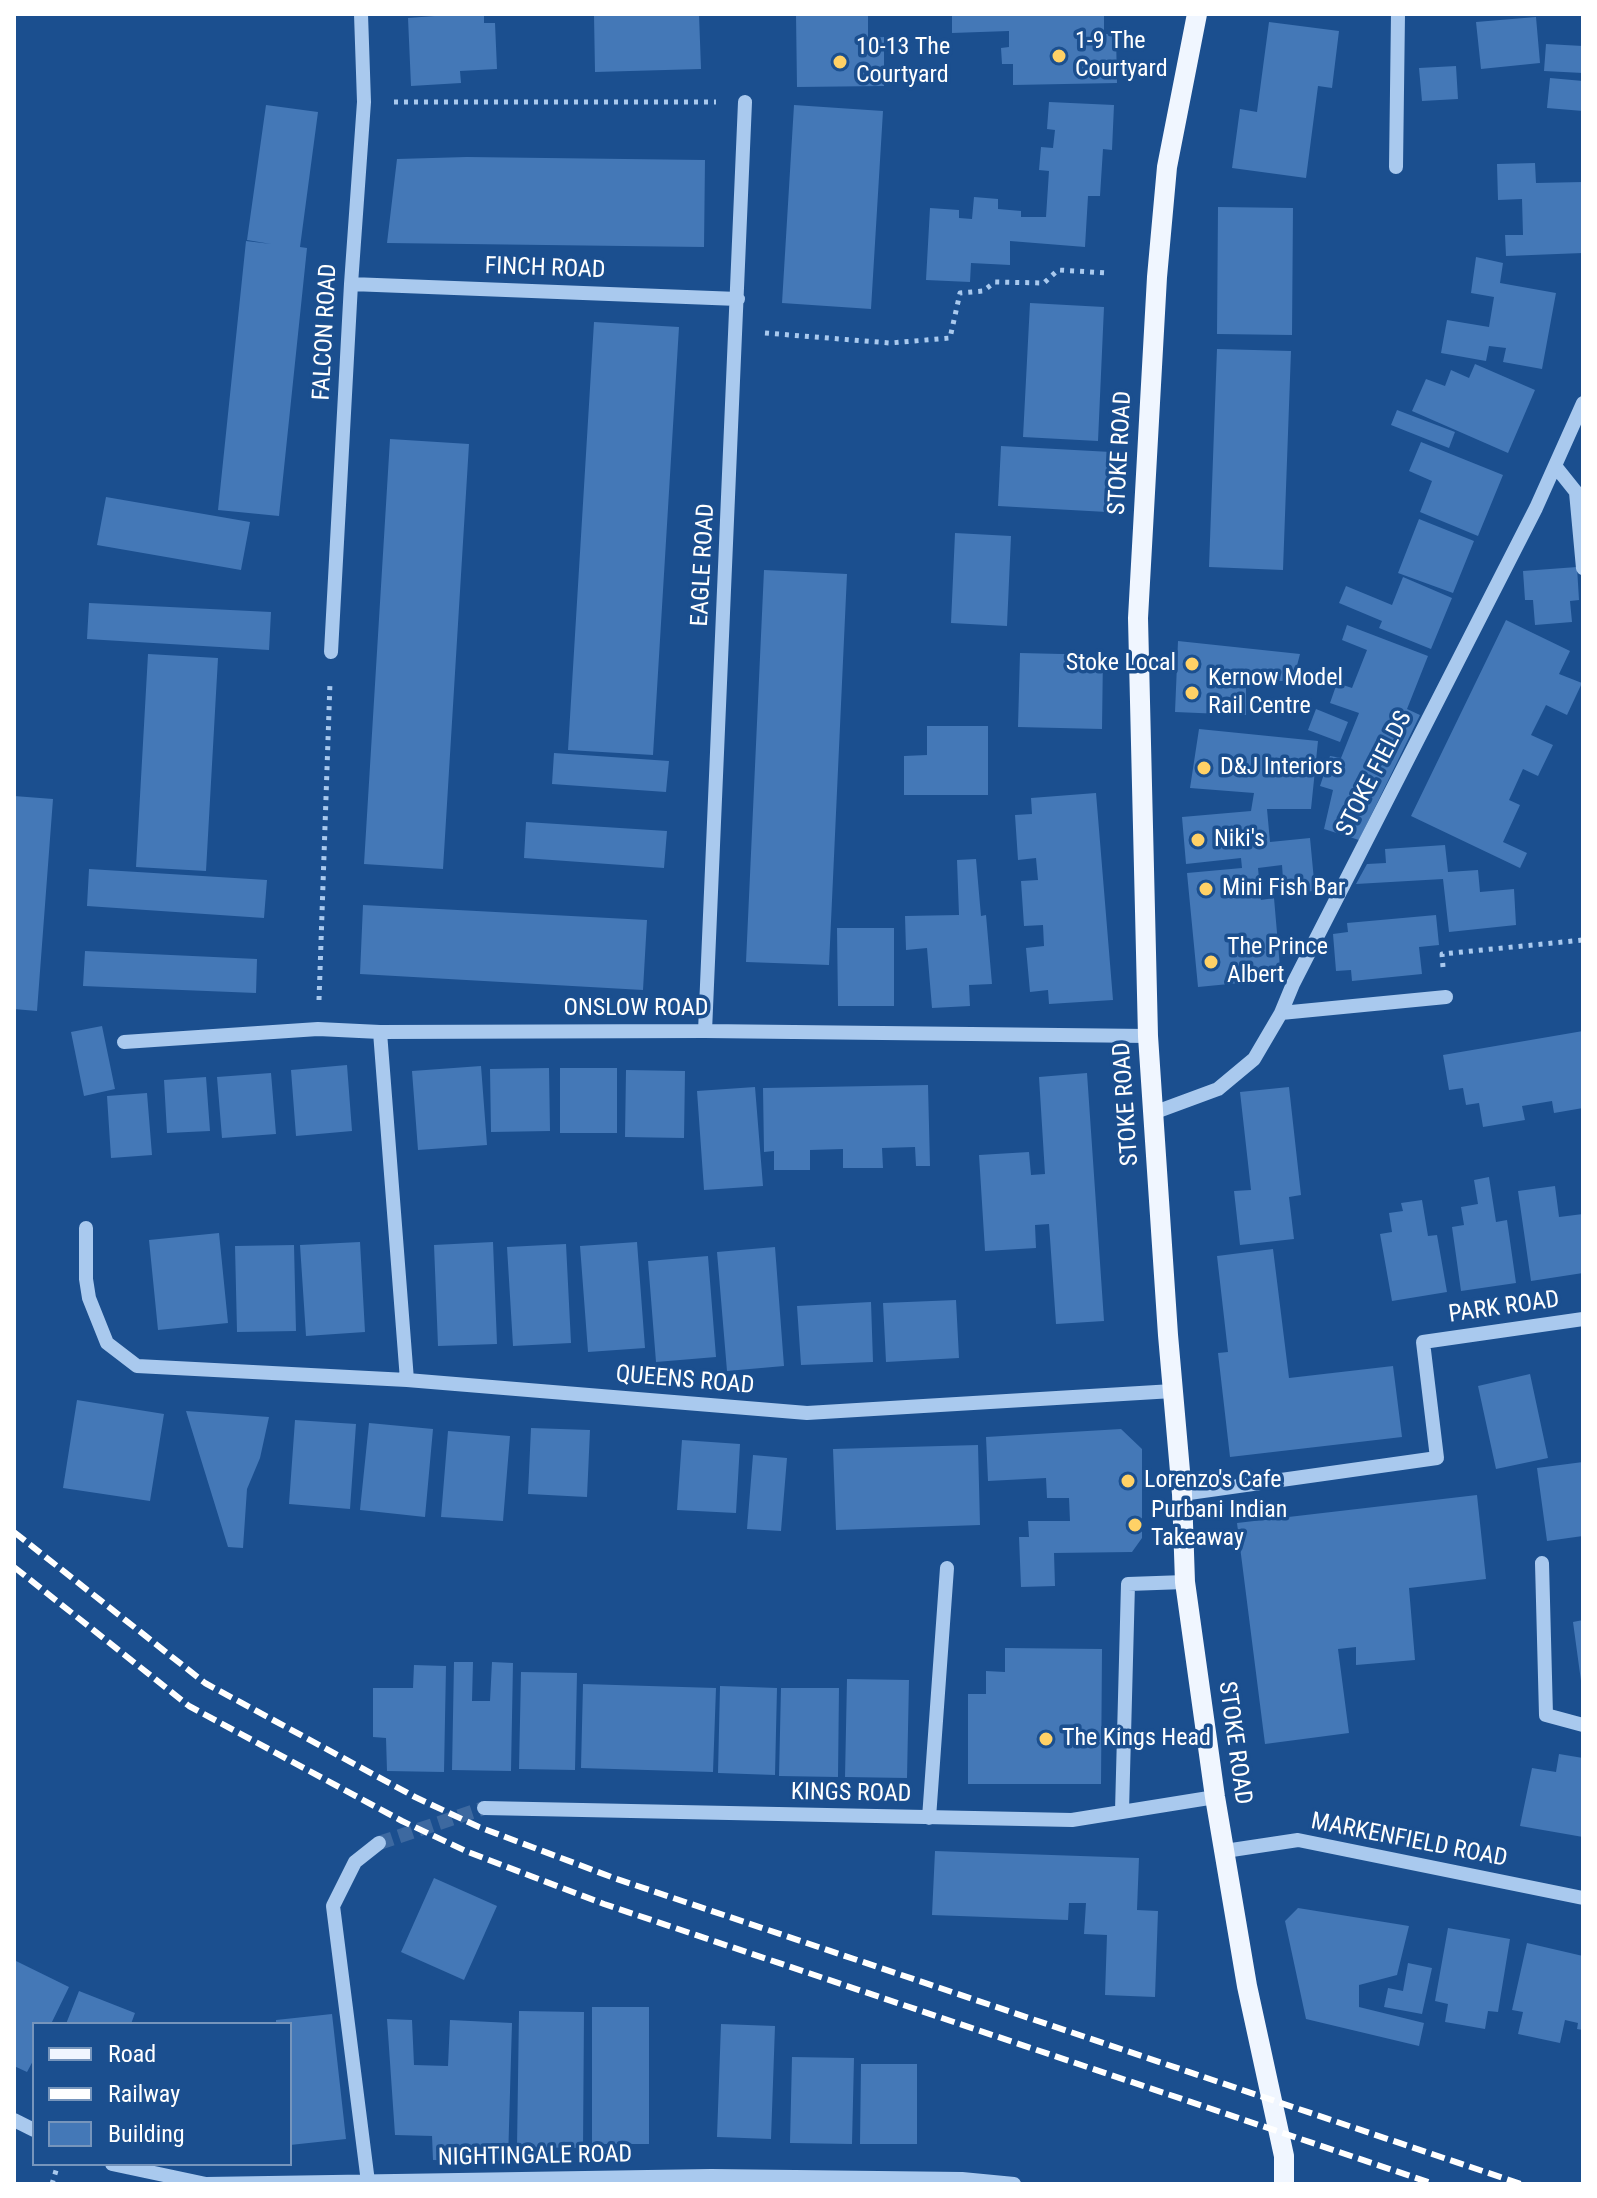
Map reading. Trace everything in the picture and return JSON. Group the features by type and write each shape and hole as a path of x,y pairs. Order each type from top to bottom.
{"main road":[{"name":"STOKE ROAD","path":"1197,14 1167,167 1156,293 1138,618 1148,1036 1182,1494 1185,1582 1215,1797 1247,1986 1284,2156 1284,2184"}],"street":[{"name":"FALCON ROAD","path":"331,652 364,102 361,14"},
{"path":"1396,167 1398,14"},
{"name":"EAGLE ROAD","path":"705,1031 745,102"},
{"name":"FINCH ROAD","path":"351,284 738,299"},
{"name":"STOKE FIELDS","path":"1153,1113 1218,1089 1254,1059 1281,1013 1556,467 1583,403"},
{"path":"1556,467 1580,492 1583,568"},
{"path":"1281,1013 1446,997"},
{"name":"ONSLOW ROAD","path":"124,1042 318,1029 380,1032 705,1031 1148,1036"},
{"path":"380,1032 407,1380"},
{"name":"QUEENS ROAD","path":"86,1228 89,1298 107,1343 137,1366 407,1380 807,1413 1173,1391"},
{"name":"PARK ROAD","path":"1182,1494 1437,1458 1423,1342 1583,1319"},
{"path":"1542,1563 1546,1715 1583,1725"},
{"path":"929,1818 947,1568"},
{"path":"1122,1811 1128,1584 1185,1582"},
{"name":"KINGS ROAD","path":"484,1808 1072,1820 1215,1797"},
{"name":"MARKENFIELD ROAD","path":"1225,1851 1298,1840 1583,1898"},
{"path":"368,2182 333,1906 355,1862 379,1843"},
{"path":"14,2120 32,2129"},
{"name":"NIGHTINGALE ROAD","path":"121,2166 206,2184 711,2176 1014,2184"}],"path":[{"path":"364,102 745,102"},
{"path":"736,331 890,343 950,338 960,293 983,291 995,282 1044,283 1058,270 1108,273"},
{"path":"318,1029 331,652"},
{"path":"1446,997 1442,954 1583,940"}],"building":[{"path":"484,14 484,23 495,23 497,69 460,71 461,83 411,86 408,18"},
{"path":"699,14 701,69 595,72 594,15"},
{"name":"10-13 The Courtyard","path":"796,14 868,14 868,38 884,37 884,86 797,87"},
{"name":"1-9 The Courtyard","path":"952,14 1104,14 1104,34 1116,34 1117,83 1013,85 1013,64 1002,64 1001,48 1009,47 1009,31 952,33"},
{"path":"1536,17 1540,63 1481,69 1476,22"},
{"path":"1269,22 1339,31 1332,88 1318,86 1306,178 1232,168 1240,109 1257,112"},
{"path":"1546,44 1583,46 1583,73 1544,71"},
{"path":"1456,66 1458,99 1422,101 1419,68"},
{"path":"1550,78 1583,81 1583,111 1547,108"},
{"path":"1049,102 1114,105 1112,150 1103,149 1100,196 1088,196 1085,247 1010,241 1010,265 971,263 970,282 926,280 930,208 959,210 959,218 972,219 974,197 998,199 998,209 1021,211 1021,217 1046,217 1049,171 1039,170 1041,147 1053,148 1055,130 1047,129"},
{"path":"266,105 318,112 300,247 307,248 279,516 218,510 246,241 271,244 247,240"},
{"path":"794,105 883,111 871,309 782,303"},
{"path":"397,159 705,160 704,247 387,243"},
{"path":"1535,163 1536,183 1583,182 1583,253 1506,256 1505,235 1523,235 1522,199 1498,200 1497,164"},
{"path":"1218,207 1293,208 1292,335 1217,334"},
{"path":"1476,257 1503,263 1500,283 1556,293 1542,369 1503,362 1506,348 1489,346 1486,361 1441,353 1447,320 1489,327 1494,297 1471,293"},
{"path":"1030,303 1104,307 1098,441 1023,437"},
{"path":"594,322 679,327 653,755 568,750"},
{"path":"1217,349 1291,351 1283,570 1209,567"},
{"path":"1475,364 1535,390 1508,453 1412,411 1426,379 1445,386 1451,370 1469,378"},
{"path":"1397,410 1455,432 1449,448 1391,425"},
{"path":"390,439 469,444 443,869 364,864"},
{"path":"1421,442 1503,475 1478,536 1420,512 1432,481 1409,471"},
{"path":"1001,446 1111,452 1107,512 998,506"},
{"path":"106,497 250,522 241,570 97,545"},
{"path":"1419,519 1474,541 1453,593 1398,573"},
{"path":"955,533 1011,536 1007,626 951,623"},
{"path":"1577,567 1579,600 1570,601 1572,622 1535,625 1533,600 1525,600 1523,571"},
{"path":"764,570 847,574 829,965 746,962"},
{"path":"1403,577 1452,598 1431,649 1379,628 1382,621 1339,603 1346,586 1392,605"},
{"path":"89,603 271,612 269,650 87,639"},
{"path":"1506,620 1570,651 1559,674 1582,683 1567,715 1546,705 1531,735 1553,745 1538,776 1523,769 1509,800 1520,805 1503,842 1527,853 1520,868 1411,816"},
{"path":"1347,625 1428,656 1407,709 1420,715 1359,840 1324,829 1333,790 1320,786 1330,756 1341,758 1359,713 1330,703 1337,683 1352,688 1367,650 1342,640"},
{"path":"1178,641 1300,654 1293,681 1276,681 1276,671 1246,671 1246,715 1175,712"},
{"path":"1020,653 1103,655 1102,729 1018,727"},
{"path":"148,654 218,658 206,871 136,867"},
{"path":"1316,709 1348,722 1340,742 1308,730"},
{"path":"927,726 988,726 988,795 904,795 904,756 927,755"},
{"path":"1199,729 1318,741 1311,809 1267,809 1270,842 1310,838 1315,891 1284,893 1282,865 1258,868 1261,900 1274,898 1281,979 1198,987 1187,873 1242,868 1241,858 1186,864 1182,817 1251,811 1254,793 1190,788"},
{"path":"554,753 669,761 666,792 552,784"},
{"path":"1096,793 1113,1000 1049,1004 1048,990 1030,992 1026,948 1044,946 1043,925 1024,926 1021,881 1038,880 1036,858 1018,860 1015,815 1032,814 1031,798"},
{"path":"14,796 53,799 37,1011 14,1009"},
{"path":"526,822 667,831 664,868 524,858"},
{"path":"1445,845 1448,872 1478,870 1480,892 1514,889 1516,925 1449,932 1443,879 1356,884 1367,864 1386,863 1385,849"},
{"path":"976,859 981,916 986,915 992,984 969,985 970,1006 932,1008 927,948 906,950 905,916 959,915 957,860"},
{"path":"89,869 267,880 264,918 87,906"},
{"path":"363,905 647,920 643,990 360,974"},
{"path":"1436,915 1439,945 1419,947 1422,974 1352,981 1351,970 1336,971 1333,934 1348,932 1347,923"},
{"path":"837,928 894,928 894,1006 838,1006"},
{"path":"85,951 257,959 256,993 83,986"},
{"path":"102,1026 115,1089 84,1096 71,1032"},
{"path":"1583,1031 1583,1108 1554,1113 1552,1101 1522,1106 1525,1120 1483,1127 1479,1103 1466,1105 1463,1088 1449,1090 1443,1055"},
{"path":"347,1065 352,1131 296,1136 291,1070"},
{"path":"481,1066 487,1145 418,1150 412,1071"},
{"path":"549,1068 550,1131 491,1132 490,1069"},
{"path":"560,1068 617,1068 617,1133 560,1133"},
{"path":"626,1070 685,1071 684,1138 625,1137"},
{"path":"271,1073 276,1134 222,1138 217,1077"},
{"path":"1087,1073 1104,1321 1056,1324 1049,1224 1035,1225 1036,1248 985,1251 979,1155 1029,1152 1031,1175 1045,1174 1039,1077"},
{"path":"206,1077 210,1131 167,1133 164,1080"},
{"path":"928,1085 930,1166 916,1166 915,1147 882,1148 883,1168 843,1168 843,1149 810,1150 810,1170 774,1170 774,1151 764,1152 763,1088"},
{"path":"755,1087 763,1186 704,1190 697,1091"},
{"path":"1289,1087 1301,1195 1289,1197 1294,1239 1240,1245 1234,1191 1251,1190 1240,1092"},
{"path":"147,1093 152,1155 111,1158 107,1096"},
{"path":"1489,1177 1496,1222 1507,1220 1516,1283 1461,1291 1452,1227 1464,1225 1461,1207 1478,1204 1474,1180"},
{"path":"1555,1186 1559,1217 1583,1214 1583,1273 1531,1281 1518,1191"},
{"path":"1422,1200 1428,1236 1437,1235 1447,1292 1392,1301 1380,1234 1392,1232 1389,1213 1403,1211 1401,1203"},
{"path":"219,1233 228,1323 158,1330 149,1240"},
{"path":"360,1242 365,1332 306,1336 300,1245"},
{"path":"493,1242 497,1344 438,1346 434,1245"},
{"path":"637,1242 645,1348 588,1352 580,1246"},
{"path":"566,1244 571,1343 513,1346 507,1247"},
{"path":"294,1245 296,1331 237,1332 235,1246"},
{"path":"775,1247 784,1366 727,1371 717,1252"},
{"path":"1273,1249 1289,1378 1393,1366 1402,1437 1230,1457 1218,1353 1228,1352 1217,1256"},
{"path":"708,1256 716,1357 656,1362 648,1261"},
{"path":"956,1300 959,1358 886,1362 883,1303"},
{"path":"871,1302 873,1362 801,1365 797,1306"},
{"path":"1530,1374 1548,1458 1496,1469 1478,1386"},
{"path":"77,1400 164,1414 150,1501 63,1488"},
{"path":"186,1411 269,1417 260,1458 247,1489 243,1548 228,1547"},
{"path":"295,1420 356,1424 350,1509 289,1504"},
{"path":"369,1423 433,1429 425,1517 360,1510"},
{"path":"531,1428 590,1430 587,1497 528,1494"},
{"path":"1121,1429 1142,1449 1142,1538 1132,1552 1054,1553 1055,1586 1021,1587 1019,1537 1029,1537 1028,1521 1070,1521 1069,1498 1047,1498 1046,1478 988,1481 986,1437"},
{"path":"448,1431 510,1436 503,1521 441,1517"},
{"path":"682,1440 740,1444 736,1513 677,1510"},
{"path":"978,1445 980,1525 836,1530 833,1449"},
{"path":"753,1455 787,1458 781,1531 747,1529"},
{"path":"1583,1462 1583,1536 1547,1541 1537,1468"},
{"path":"1477,1495 1486,1579 1409,1588 1415,1660 1356,1665 1356,1647 1338,1649 1349,1733 1265,1744 1237,1523"},
{"path":"1583,1620 1583,1681 1581,1681 1573,1622"},
{"path":"1005,1648 1102,1649 1101,1784 968,1784 968,1694 986,1694 986,1671 1005,1672"},
{"path":"454,1662 473,1662 472,1701 490,1701 492,1662 513,1663 511,1771 452,1770"},
{"path":"414,1665 446,1666 444,1772 387,1771 386,1738 373,1737 373,1688 413,1688"},
{"path":"521,1672 577,1673 575,1770 519,1769"},
{"path":"847,1679 909,1680 907,1778 845,1777"},
{"path":"583,1684 716,1688 713,1772 581,1768"},
{"path":"720,1686 777,1688 775,1775 718,1773"},
{"path":"781,1688 839,1688 838,1777 779,1776"},
{"path":"1559,1754 1583,1758 1583,1837 1520,1826 1532,1768 1556,1772"},
{"path":"935,1851 1139,1858 1137,1910 1158,1911 1155,1997 1105,1995 1107,1935 1084,1934 1086,1903 1069,1903 1068,1920 932,1915"},
{"path":"434,1878 497,1906 464,1980 401,1952"},
{"path":"1298,1908 1409,1926 1397,1975 1359,1985 1359,2007 1424,2023 1419,2046 1306,2019 1285,1921"},
{"path":"1448,1928 1510,1939 1498,2012 1488,2011 1485,2029 1445,2022 1448,2004 1435,2001"},
{"path":"1527,1943 1583,1956 1583,2030 1577,2029 1578,2023 1565,2020 1560,2043 1518,2034 1523,2012 1512,2010"},
{"path":"16,1961 69,1987 52,2022 32,2022 32,2063 27,2072 14,2066"},
{"path":"1408,1963 1432,1968 1422,2014 1384,2007 1388,1988 1403,1991"},
{"path":"79,1991 135,2013 132,2022 67,2022"},
{"path":"592,2007 649,2007 649,2144 592,2144"},
{"path":"519,2011 584,2012 583,2148 517,2147"},
{"path":"332,2014 346,2139 292,2145 292,2022 276,2020"},
{"path":"387,2019 412,2020 414,2065 448,2066 450,2020 512,2023 508,2161 433,2160 432,2136 395,2135"},
{"path":"721,2024 775,2026 771,2139 717,2137"},
{"path":"792,2057 854,2058 852,2144 790,2143"},
{"path":"861,2064 917,2064 917,2144 860,2144"}],"tunnel":[{"path":"379,1843 484,1808"}],"railway":[{"path":"14,1532 205,1683 415,1797 479,1827 614,1878 1521,2184"},
{"path":"14,1567 189,1706 402,1821 468,1852 604,1904 1434,2184"}],"place":[{"name":"1-9 The Courtyard","path":"1059,56"},
{"name":"10-13 The Courtyard","path":"840,62"},
{"name":"Stoke Local","path":"1192,664"},
{"name":"Kernow Model Rail Centre","path":"1192,693"},
{"name":"D&J Interiors","path":"1204,768"},
{"name":"Niki's","path":"1198,840"},
{"name":"Mini Fish Bar","path":"1206,889"},
{"name":"The Prince Albert","path":"1211,962"},
{"name":"Lorenzo's Cafe","path":"1128,1481"},
{"name":"Purbani Indian Takeaway","path":"1135,1525"},
{"name":"The Kings Head","path":"1046,1739"}]}
